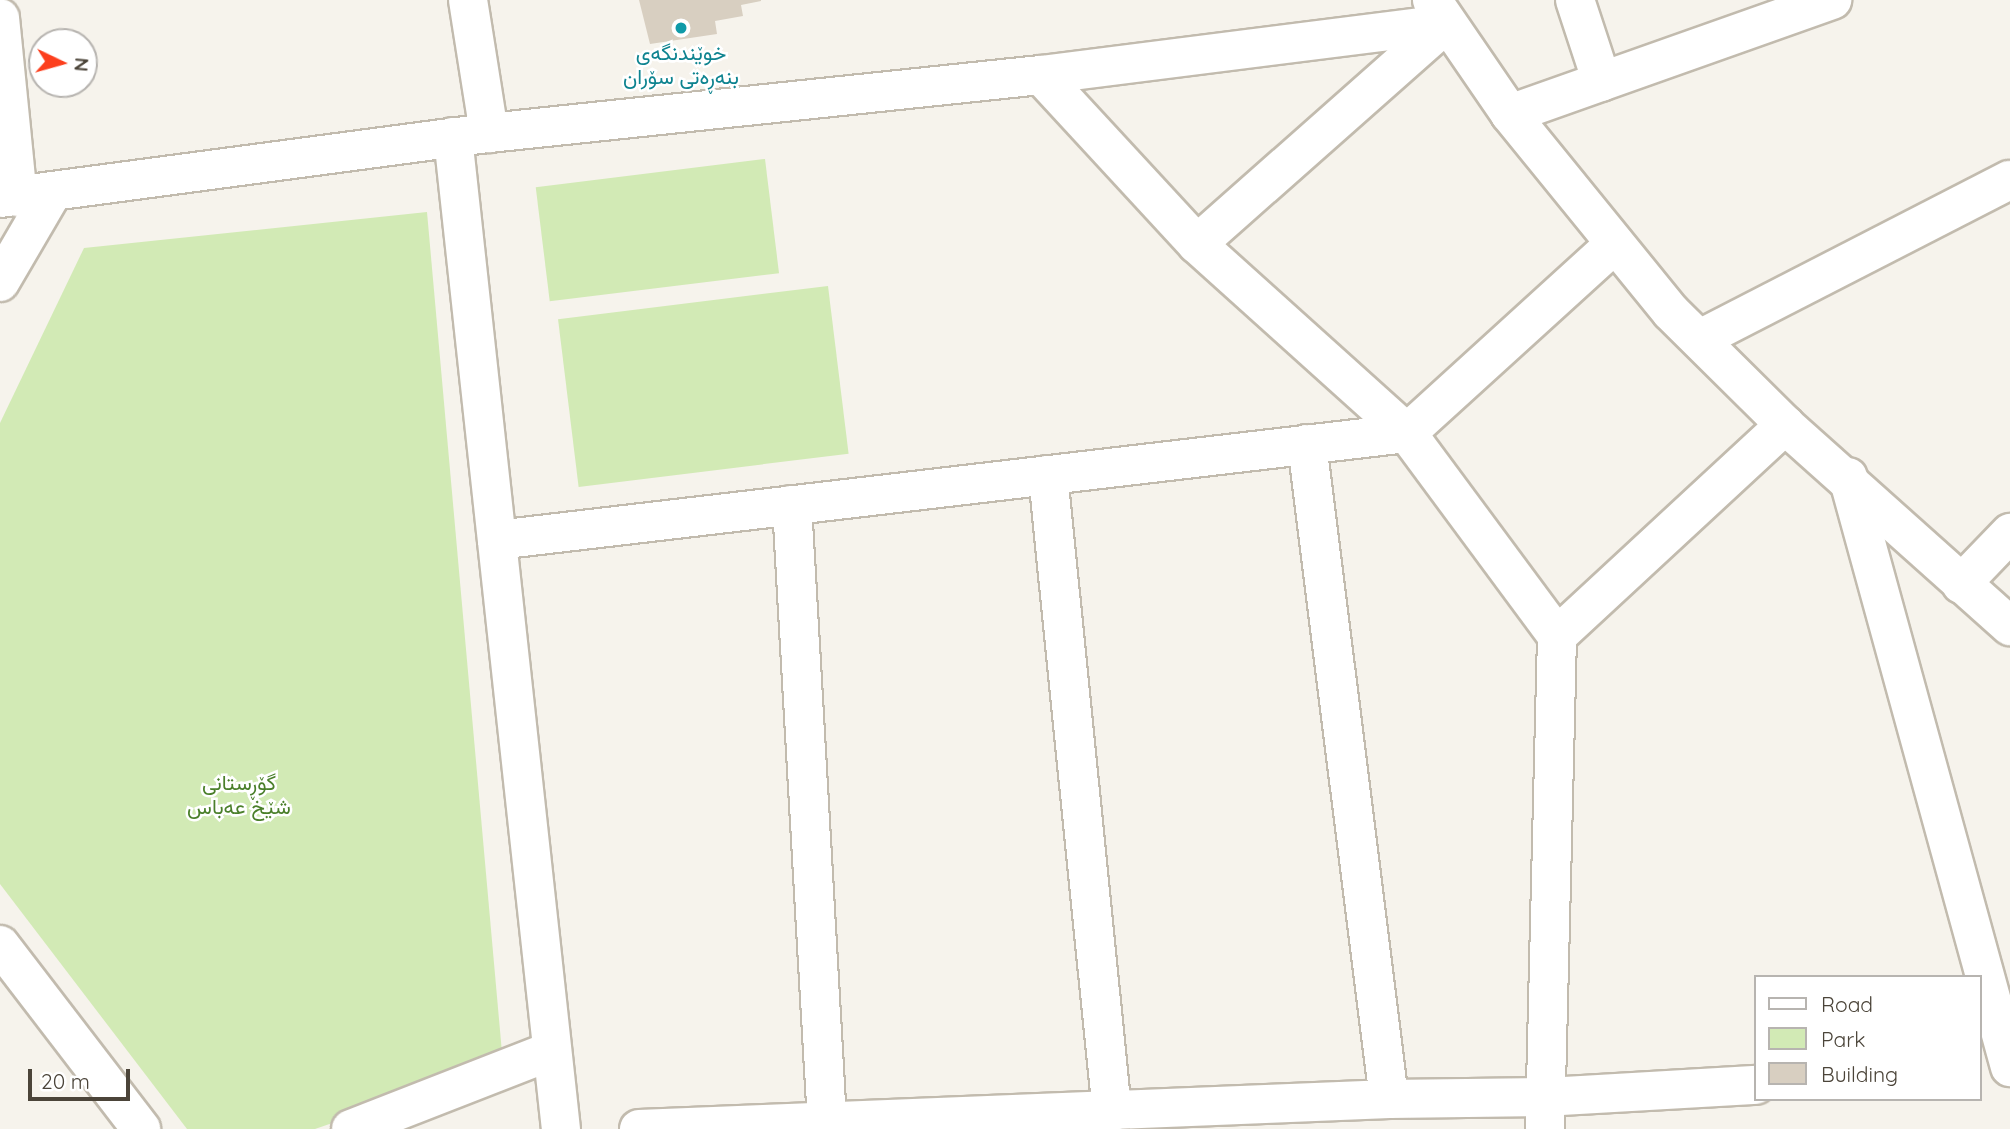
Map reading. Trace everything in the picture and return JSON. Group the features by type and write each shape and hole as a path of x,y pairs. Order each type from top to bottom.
{"street":[{"path":"468,0 471,135 497,540 561,1129"},
{"path":"1575,0 1602,82"},
{"path":"1510,114 1832,0"},
{"path":"23,196 471,135 1041,75 1439,12"},
{"path":"1439,12 1510,114 1671,312 1785,425 1848,477 2010,626"},
{"path":"1197,244 1439,12"},
{"path":"0,19 23,196 0,282"},
{"path":"1041,75 1197,244 1407,433 1557,636 1545,1113"},
{"path":"1700,339 2010,180"},
{"path":"497,540 1407,433 1615,244"},
{"path":"1557,636 1785,425"},
{"path":"1307,444 1389,1099"},
{"path":"1048,475 1112,1112"},
{"path":"1848,477 2010,1069 1982,1072"},
{"path":"792,505 827,1122"},
{"path":"1961,583 2010,533"},
{"path":"0,945 141,1129"},
{"path":"351,1129 551,1051"},
{"path":"639,1129 1112,1112 1211,1119 1389,1099 1545,1113 1755,1085"}],"green space":[{"path":"765,159 779,273 550,301 536,187"},
{"name":"گۆڕستانی شێخ عەباس","path":"427,212 503,1064 315,1129 187,1129 0,884 0,423 84,248"},
{"path":"828,286 849,454 579,487 558,319"}],"building":[{"name":"خوێندنگەی بنەڕەتی سۆران","path":"639,0 761,1 741,5 743,16 715,21 717,34 650,44"}],"place":[{"name":"خوێندنگەی بنەڕەتی سۆران","path":"681,28"}]}
